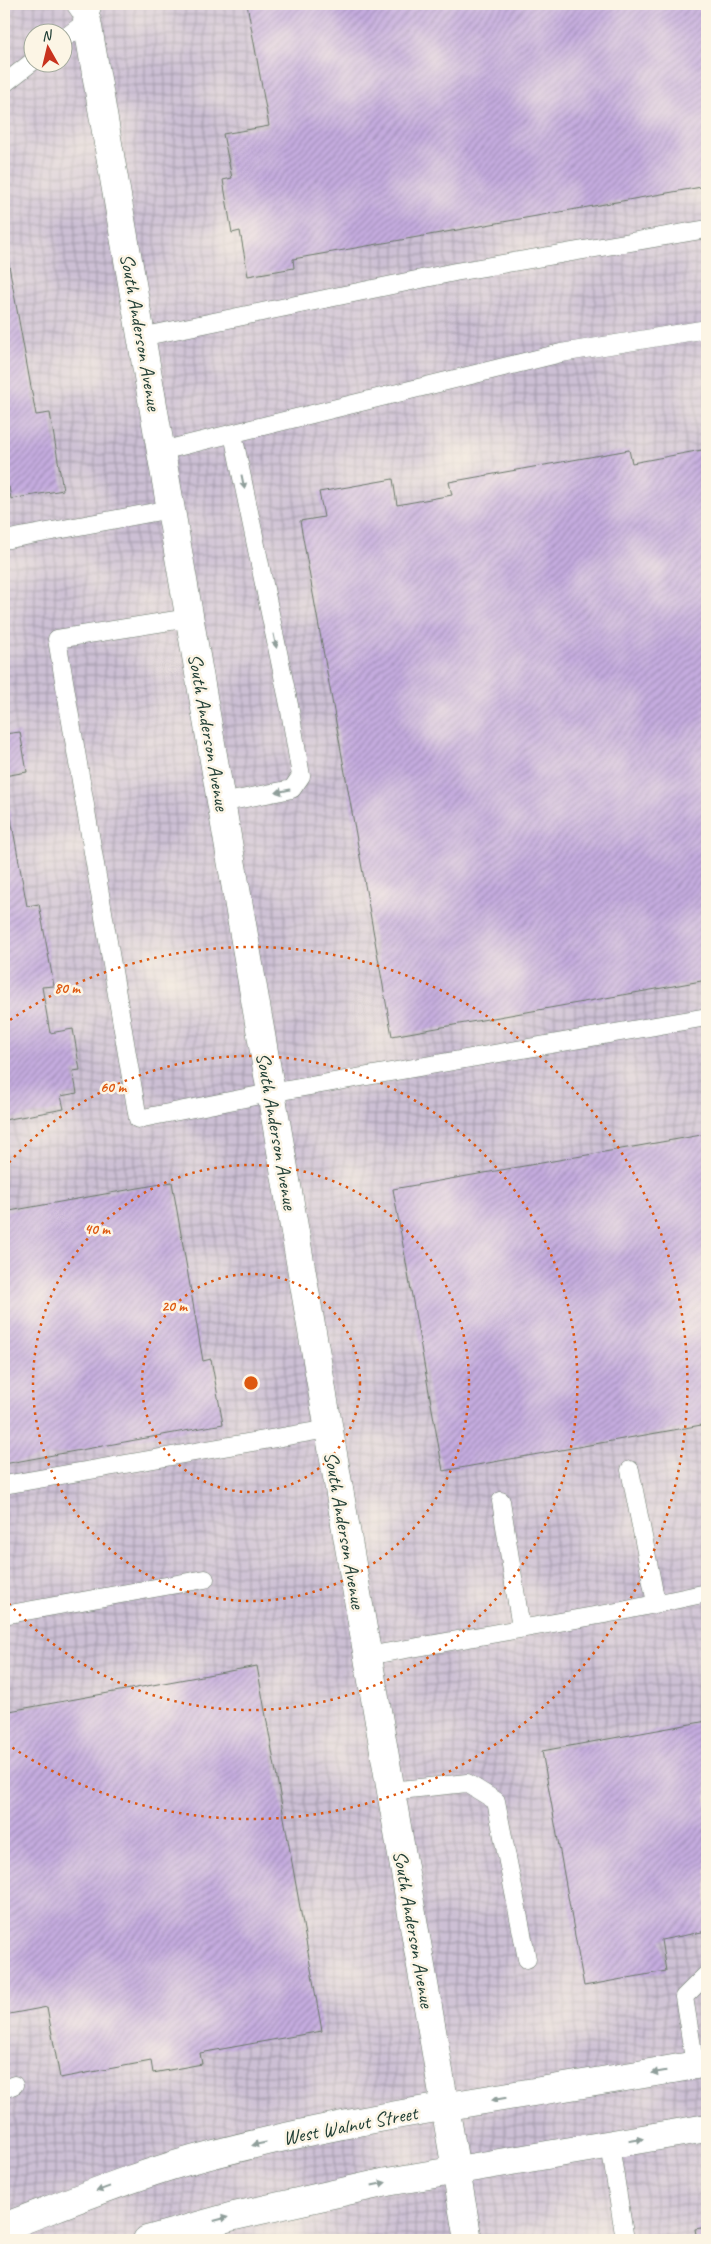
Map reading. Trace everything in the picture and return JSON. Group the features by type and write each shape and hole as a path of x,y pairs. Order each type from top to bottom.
{"street":[{"name":"South Anderson Avenue","path":"85,10 468,2240"},
{"name":"West Walnut Street","path":"4,2227 108,2188 213,2154 375,2118 701,2064"},
{"path":"147,2240 230,2217 387,2182 707,2128"}],"lane":[{"path":"72,27 85,10"},
{"path":"4,84 22,70"},
{"path":"141,338 455,272 707,229"},
{"path":"161,451 561,353 707,329"},
{"path":"221,804 292,789 301,776 289,705 233,434"},
{"path":"4,540 171,509"},
{"path":"189,618 56,639 138,1119 270,1093 707,1017"},
{"path":"4,1485 328,1429"},
{"path":"630,1470 656,1603"},
{"path":"501,1501 521,1628"},
{"path":"4,1615 206,1580"},
{"path":"367,1656 707,1593"},
{"path":"390,1792 467,1783 496,1801 527,1959"},
{"path":"701,2064 684,1997 707,1974"},
{"path":"610,2145 625,2240"}],"shaded area":[{"path":"4,4 707,4 707,2240 4,2240"}],"building":[{"path":"247,4 707,4 707,186 293,259 294,268 248,276 240,231 232,233 223,180 232,178 223,134 269,126"},
{"path":"6,249 36,415 50,413 63,490 11,499 9,487 4,488 4,250"},
{"path":"707,449 707,980 392,1036 300,521 324,517 319,492 393,479 397,505 452,495 449,482 629,450 632,463"},
{"path":"20,732 27,772 4,776 4,734"},
{"path":"4,780 27,906 39,904 54,986 42,987 50,1033 73,1029 80,1070 73,1071 77,1093 61,1096 64,1109 4,1120"},
{"path":"707,1134 707,1424 443,1471 393,1189"},
{"path":"172,1182 203,1361 211,1359 223,1424 4,1464 4,1212"},
{"path":"257,1666 322,2031 200,2053 202,2064 153,2073 151,2061 60,2078 47,2007 4,2015 4,1712"},
{"path":"707,1721 707,1931 661,1940 666,1971 584,1986 542,1751"},
{"path":"707,2227 707,2240 697,2240 695,2229"}]}
